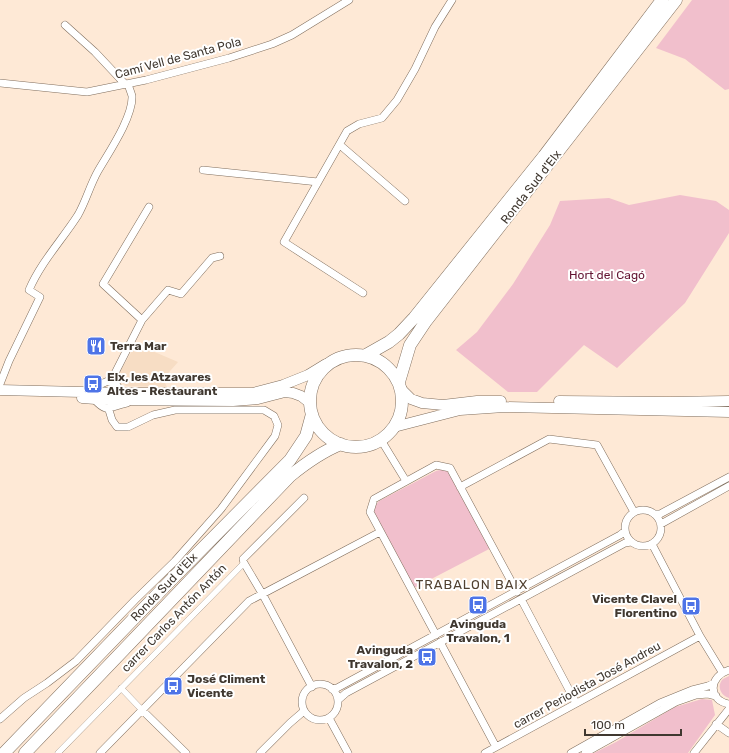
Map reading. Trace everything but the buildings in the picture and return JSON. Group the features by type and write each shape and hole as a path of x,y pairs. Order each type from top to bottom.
{"highway":[{"name":"Ronda Sud d'Elx","path":"366,355 399,334 414,318 544,156 662,0"},
{"name":"Ronda Sud d'Elx","path":"400,386 410,345 426,321 676,0"},
{"path":"366,355 379,360 391,370 400,386 403,403 400,416 394,427 381,440 369,445 355,447 341,444 328,438 318,427 311,409 311,392 314,382 326,364 340,357 366,355"},
{"name":"Ronda Sud d'Elx","path":"4,753 172,578 290,460 306,436 311,409"},
{"name":"Ronda Sud d'Elx","path":"25,753 290,476 311,460 327,450 341,444"}],"main road":[{"path":"0,395 80,398 122,393 253,393 283,385 308,375 326,364"},
{"path":"400,386 412,399 422,403 443,405 477,401 729,401"},
{"path":"0,390 148,401 233,401 258,399 285,392 301,396 311,409"},
{"path":"394,427 460,410 504,407 729,412"}],"street":[{"name":"Camí Vell de Santa Pola","path":"0,83 87,92 127,84 189,69 272,44 292,35 349,0"},
{"path":"363,293 284,242 347,131 359,124 382,118 397,100 415,69 435,27 452,0"},
{"path":"0,384 40,297 29,290 31,285 44,263 79,214 97,172 117,140 128,116 132,96 127,84 95,52 65,26"},
{"path":"340,145 405,201"},
{"path":"203,170 318,182"},
{"path":"142,320 103,284 149,207"},
{"path":"111,381 142,320 168,290 181,294 212,258 220,256"},
{"path":"122,393 116,384 111,381 103,382 97,387 94,396 101,407 109,410 120,404 148,401"},
{"path":"0,719 24,698 76,661 175,561 221,509 275,436 278,425 274,416 264,410 238,409 175,410 153,415 128,427 117,427 112,420 109,410"},
{"path":"460,487 549,438 597,445 634,512"},
{"path":"381,440 406,481"},
{"path":"436,635 370,512 374,499 436,465 450,468 517,592"},
{"path":"631,542 625,531 627,519 634,512 647,510 655,514 660,514 729,477"},
{"path":"661,524 729,486"},
{"name":"carrer Carlos Antón Antón","path":"58,753 244,563 243,559 304,498"},
{"path":"338,700 332,689 323,685 312,686 306,691 302,704 304,711 310,717 317,720 328,718 335,712 338,700 346,693 625,542 631,542 640,546 652,544 659,537 661,532 661,524 655,514"},
{"path":"332,689 337,688 517,592 625,531"},
{"path":"100,753 248,602 380,532"},
{"path":"652,544 700,636 726,671 717,677 714,683 714,690 716,696 722,702 729,704"},
{"path":"244,563 312,686"},
{"path":"521,599 576,703"},
{"name":"carrer Periodista José Andreu","path":"485,753 700,636"},
{"path":"440,642 496,747"},
{"path":"571,753 660,703 714,683"},
{"path":"121,688 186,753"},
{"path":"585,753 676,702 696,695 708,694 716,696"},
{"path":"716,724 722,702"},
{"path":"694,753 729,709"},
{"path":"260,753 304,711"},
{"path":"328,718 348,753"},
{"path":"716,724 729,733"}],"shaded area":[{"path":"136,344 178,362 163,379 167,387 126,386 117,377"}],"green space":[{"path":"692,0 729,0 729,89 725,90 685,59 656,48"},
{"name":"Hort del Cagó","path":"680,195 716,201 729,210 729,233 685,303 617,368 584,345 537,392 508,392 456,350 477,332 513,284 550,225 560,201 609,198 629,205"},
{"path":"443,469 450,473 491,548 414,588 374,514 375,508 379,501 436,471"},
{"path":"729,676 729,698 722,693 720,690 720,685 723,679"},
{"path":"702,699 712,700 715,715 688,753 594,753 616,742 675,707"}],"place":[{"name":"Terra Mar","path":"96,346"},
{"name":"Elx, les Atzavares Altes - Restaurant","path":"93,384"},
{"name":"Avinguda Travalon, 1","path":"478,605"},
{"name":"Vicente Clavel Florentino","path":"691,606"},
{"name":"Avinguda Travalon, 2","path":"427,657"},
{"name":"José Climent Vicente","path":"173,686"}],"district":[{"name":"TRABALON BAIX","path":"472,584"}]}
